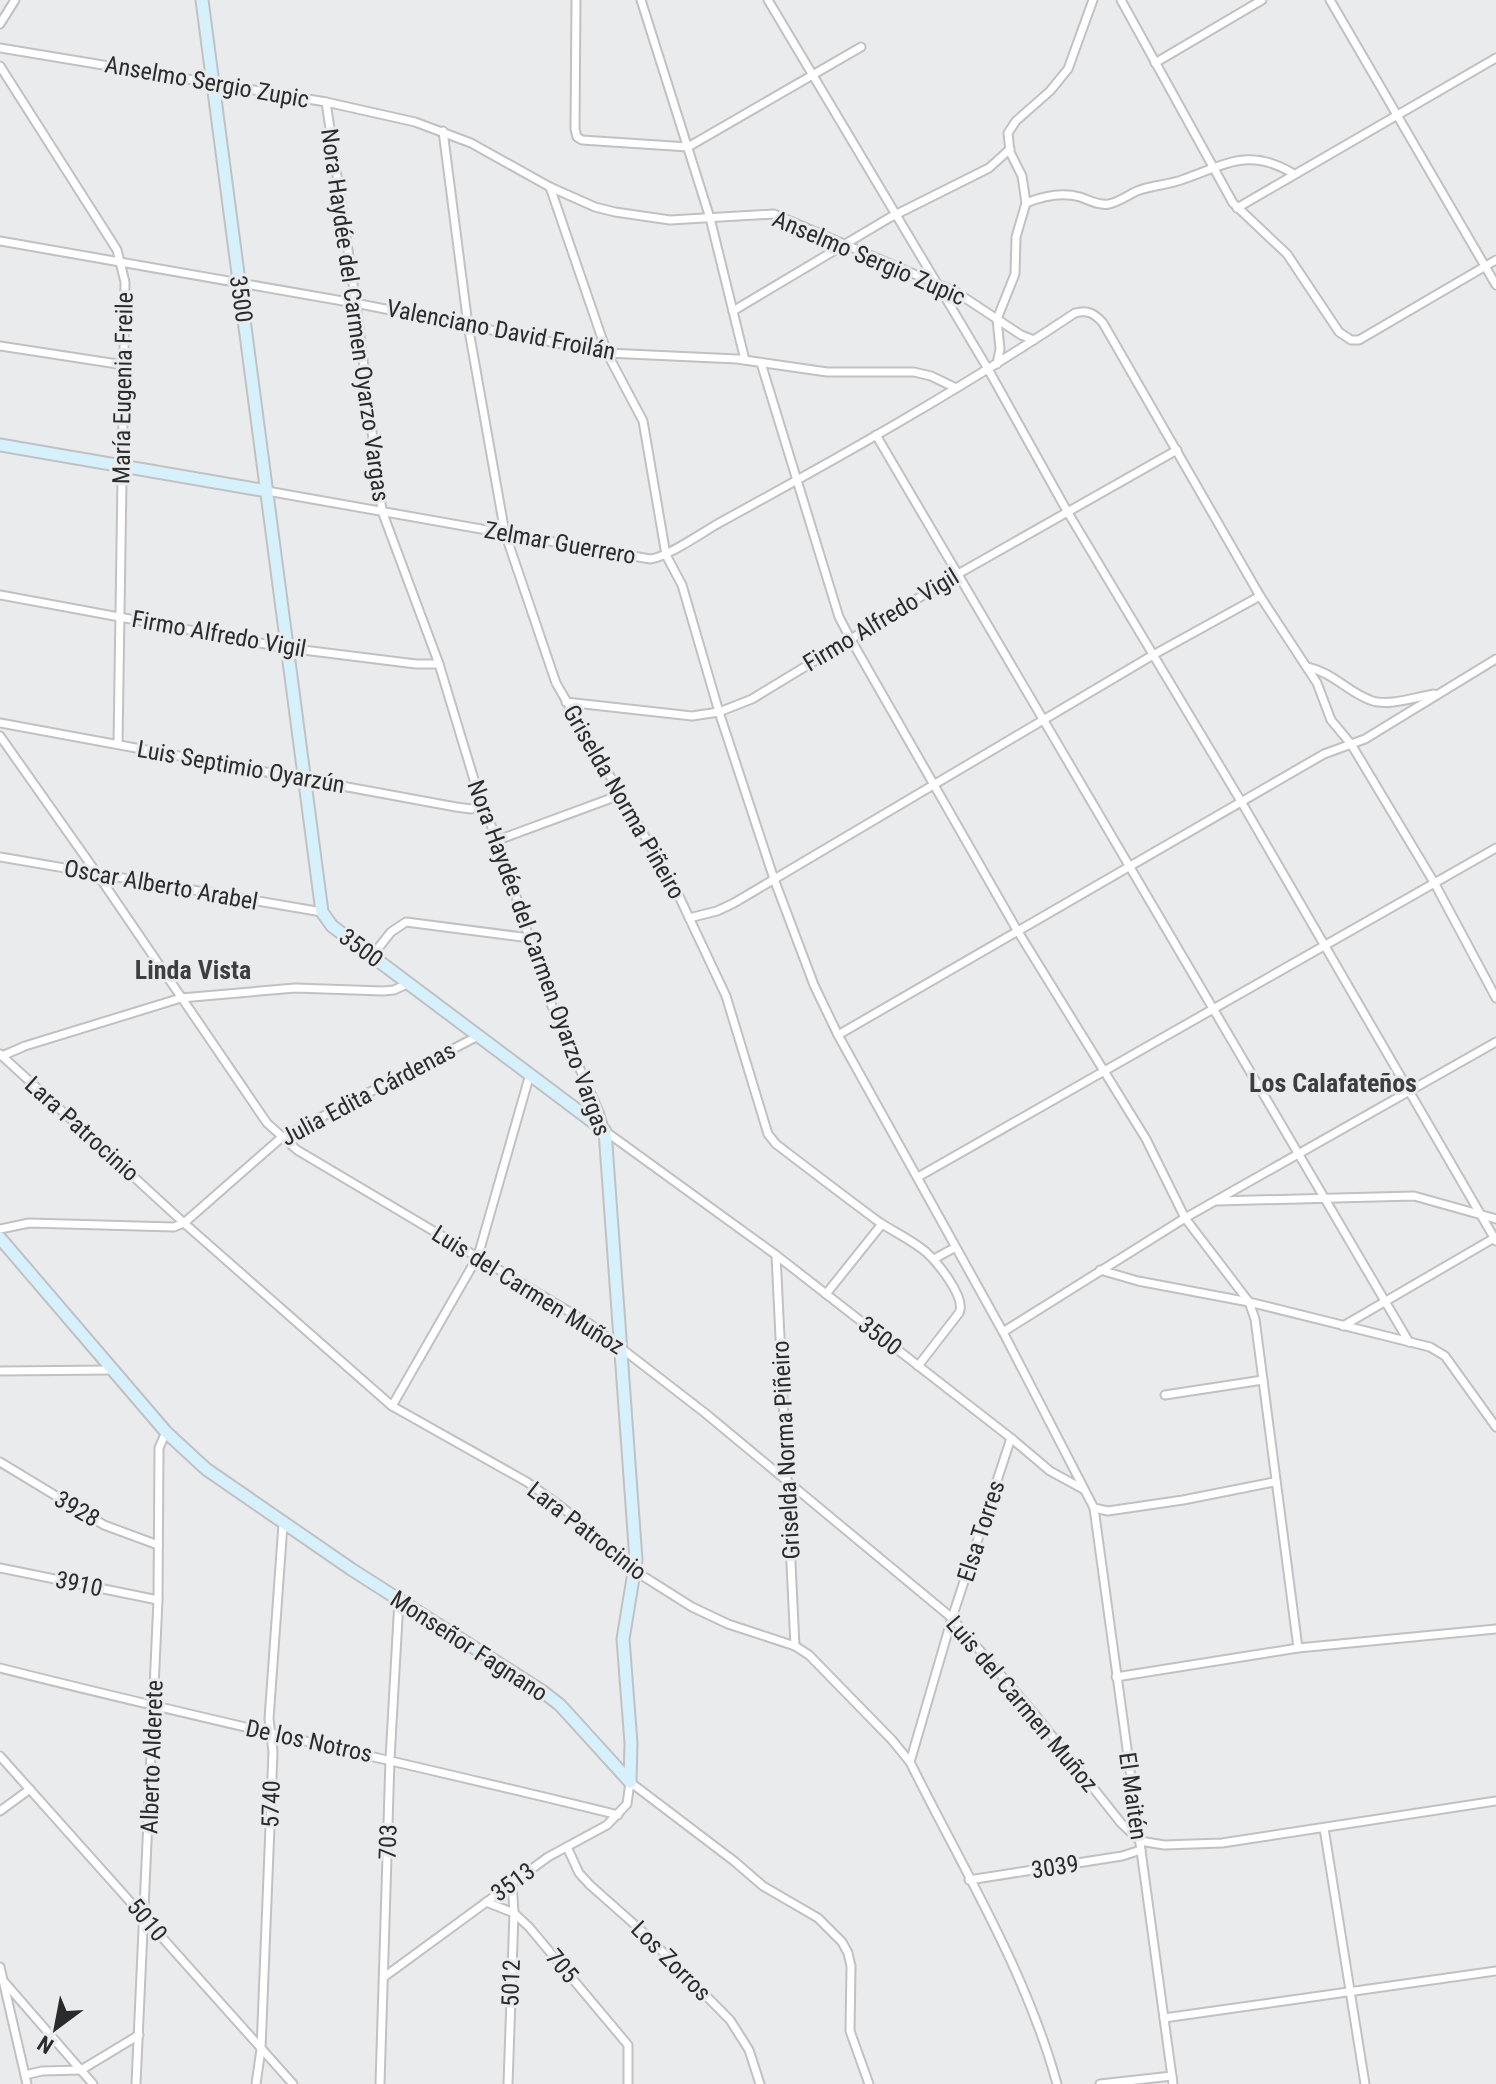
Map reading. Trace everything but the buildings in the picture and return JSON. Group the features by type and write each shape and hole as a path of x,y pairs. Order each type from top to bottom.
{"street":[{"path":"0,24 15,0"},
{"name":"3500","path":"202,0 322,912 332,926 776,1255 1050,1471 1083,1489"},
{"path":"576,0 577,137 582,140 688,147 861,47"},
{"path":"641,0 710,218 745,360"},
{"path":"768,0 988,369 1067,511 1242,803 1495,1239 1343,1326"},
{"path":"996,365 1000,349 997,319 1015,274 1016,237 1026,203 1022,176 1010,149 1010,128 1050,91 1068,69 1093,0"},
{"path":"1121,0 1237,208 1287,254 1339,332 1351,340 1359,340 1496,260"},
{"path":"1155,63 1262,0"},
{"path":"1330,0 1496,285"},
{"name":"Anselmo Sergio Zupic","path":"0,48 326,102 415,122 471,143 550,187 595,207 615,212 670,220 774,214 956,292 1034,340"},
{"path":"1237,208 1496,58"},
{"name":"María Eugenia Freile","path":"0,66 122,262 125,282 118,744"},
{"name":"Nora Haydée del Carmen Oyarzo Vargas","path":"326,102 382,511 439,664 482,806 498,840 548,997 605,1131 623,1348 635,1571 623,1639 631,1743 630,1782"},
{"name":"Griselda Norma Piñeiro","path":"443,131 468,325 505,533 556,683 689,918 733,1013 768,1134 776,1144 882,1224 934,1259 961,1300 962,1307 918,1366"},
{"path":"733,311 896,215 989,168 1010,149"},
{"path":"1026,203 1067,194 1111,204 1139,190 1182,180 1227,161 1247,160 1279,165 1294,174"},
{"path":"550,187 607,353 643,421 649,440 666,555 682,585 719,712 774,879 814,985 954,1248 1003,1332 1083,1489 1094,1508 1108,1511 1168,1503 1274,1482"},
{"name":"Valenciano David Froilán","path":"0,241 356,304 607,353 745,360 827,372 914,372 956,388"},
{"name":"Zelmar Guerrero","path":"0,445 650,559 661,558 685,541 797,481 996,365 1075,313 1084,311 1095,314 1103,323 1177,450"},
{"path":"0,346 124,365"},
{"path":"761,363 839,617 1017,930 1146,1139 1185,1218 1249,1302 1255,1319 1298,1648"},
{"path":"876,435 1409,1342"},
{"path":"1177,450 1260,596 1317,683 1331,720 1351,744 1435,884 1496,998"},
{"name":"Firmo Alfredo Vigil","path":"566,702 692,716 719,712 752,699 958,574 1177,450"},
{"name":"Firmo Alfredo Vigil","path":"0,595 287,648 416,664 439,664"},
{"path":"689,918 717,911 774,879 1153,655 1260,596"},
{"path":"838,1035 1324,754 1351,744 1496,659"},
{"path":"1307,667 1328,673 1370,701 1440,694"},
{"name":"Luis Septimio Oyarzún","path":"0,723 456,807 471,809 482,806"},
{"name":"Luis del Carmen Muñoz","path":"0,736 267,1123 281,1138 590,1324 705,1413 952,1618 1140,1845"},
{"path":"498,840 620,795"},
{"path":"918,1177 1496,848"},
{"name":"Oscar Alberto Arabel","path":"0,857 322,912"},
{"path":"372,956 391,932 406,922 530,938"},
{"path":"1,1055 181,998 295,988 383,991 409,983"},
{"name":"Julia Edita Cárdenas","path":"184,1223 281,1138 478,1036"},
{"path":"1003,1332 1185,1218 1496,1042"},
{"name":"Lara Patrocinio","path":"1,1055 184,1223 392,1406 527,1482 563,1508 635,1571 708,1616 795,1646 809,1655 910,1762 1002,1943 1039,2026 1057,2084"},
{"path":"392,1406 478,1256 530,1074"},
{"path":"1216,1201 1414,1196 1496,1219"},
{"path":"0,1229 29,1223 174,1227 184,1223"},
{"path":"826,1294 882,1224"},
{"name":"Monseñor Fagnano","path":"0,1238 166,1432 206,1469 283,1524 542,1691 579,1725 630,1782 763,1886 818,1918 842,1942 848,1953 851,1966 850,2031 869,2084"},
{"path":"934,1259 954,1248"},
{"name":"Griselda Norma Piñeiro","path":"776,1255 795,1646"},
{"path":"1100,1270 1138,1281 1249,1302 1430,1347 1445,1356 1496,1427"},
{"path":"0,1371 113,1370"},
{"path":"1165,1395 1263,1380"},
{"name":"Alberto Alderete","path":"136,2084 158,1600 159,1448 166,1432"},
{"name":"Elsa Torres","path":"910,1762 952,1618 1011,1438"},
{"name":"3928","path":"0,1462 104,1525 158,1545"},
{"name":"El Maitén","path":"1094,1508 1173,2080"},
{"name":"5740","path":"256,2084 261,2049 273,1752 269,1719 283,1524"},
{"name":"3910","path":"0,1568 158,1600"},
{"name":"703","path":"380,2084 390,1759 399,1600"},
{"path":"1116,1677 1298,1648 1496,1629"},
{"name":"De los Notros","path":"0,1668 618,1815"},
{"name":"5010","path":"0,1756 293,2084"},
{"path":"618,1815 627,1804 630,1782"},
{"path":"0,1811 30,1789"},
{"name":"3039","path":"969,1880 1122,1856 1140,1845 1222,1843 1495,1803"},
{"name":"3513","path":"384,1977 548,1857 607,1825 618,1815"},
{"path":"1324,1828 1365,2084"},
{"name":"Los Zorros","path":"567,1847 579,1873 730,2020 749,2050 760,2084"},
{"name":"5012","path":"508,2084 514,1913 512,1883"},
{"name":"705","path":"486,1902 514,1913 529,1927 628,2045 628,2084"},
{"path":"0,1967 26,2080 42,2071 81,2070 139,2035"},
{"path":"1164,2018 1496,1971"},
{"path":"2,1979 93,2084"},
{"path":"1100,2084 1173,2080"}],"district":[{"name":"Linda Vista","path":"193,970"},
{"name":"Los Calafateños","path":"1333,1083"}]}
